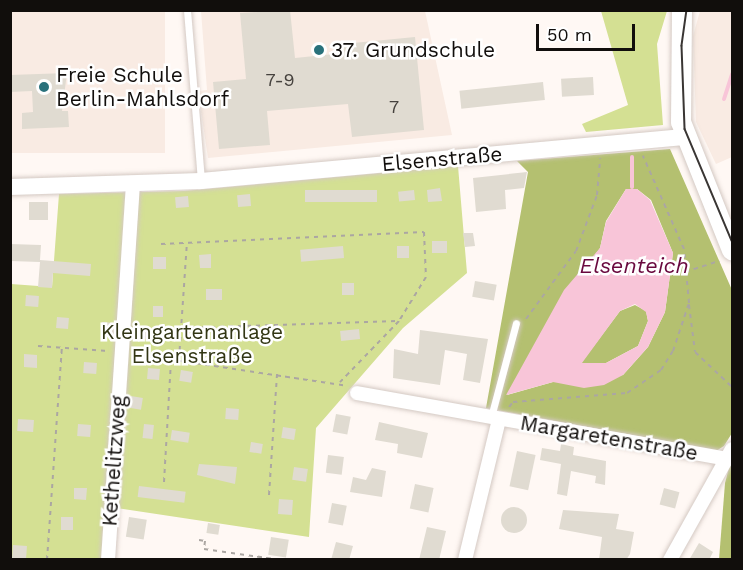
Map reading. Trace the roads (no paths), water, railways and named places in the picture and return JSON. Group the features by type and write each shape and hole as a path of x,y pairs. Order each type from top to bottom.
{"main road":[{"path":"682,10 684,137 729,249"}],"street":[{"name":"Elsenstraße","path":"10,187 201,181 684,137"},
{"name":"Kethelitzweg","path":"108,560 133,183"},
{"name":"Margaretenstraße","path":"357,393 497,418 730,454"},
{"path":"465,560 497,418"},
{"path":"670,560 730,454"}],"lane":[{"path":"187,10 201,181"},
{"name":"Margaretenstraße","path":"497,418 516,323"}],"water":[{"name":"Elsenteich","path":"626,189 637,189 650,200 673,253 665,312 648,347 623,375 604,385 584,388 553,382 506,395 564,290 600,248 606,222","holes":["635,304 646,312 648,321 638,346 606,363 582,363 620,311"]}],"waterway":[{"path":"724,99 732,74"},
{"path":"632,157 632,187"}],"tram line":[{"path":"687,10 682,46 685,129 732,241"}],"place":[{"name":"37. Grundschule","path":"319,50"},
{"name":"Freie Schule Berlin-Mahlsdorf","path":"44,87"}],"park label":[{"name":"Kleingartenanlage Elsenstraße","path":"192,344"}]}
